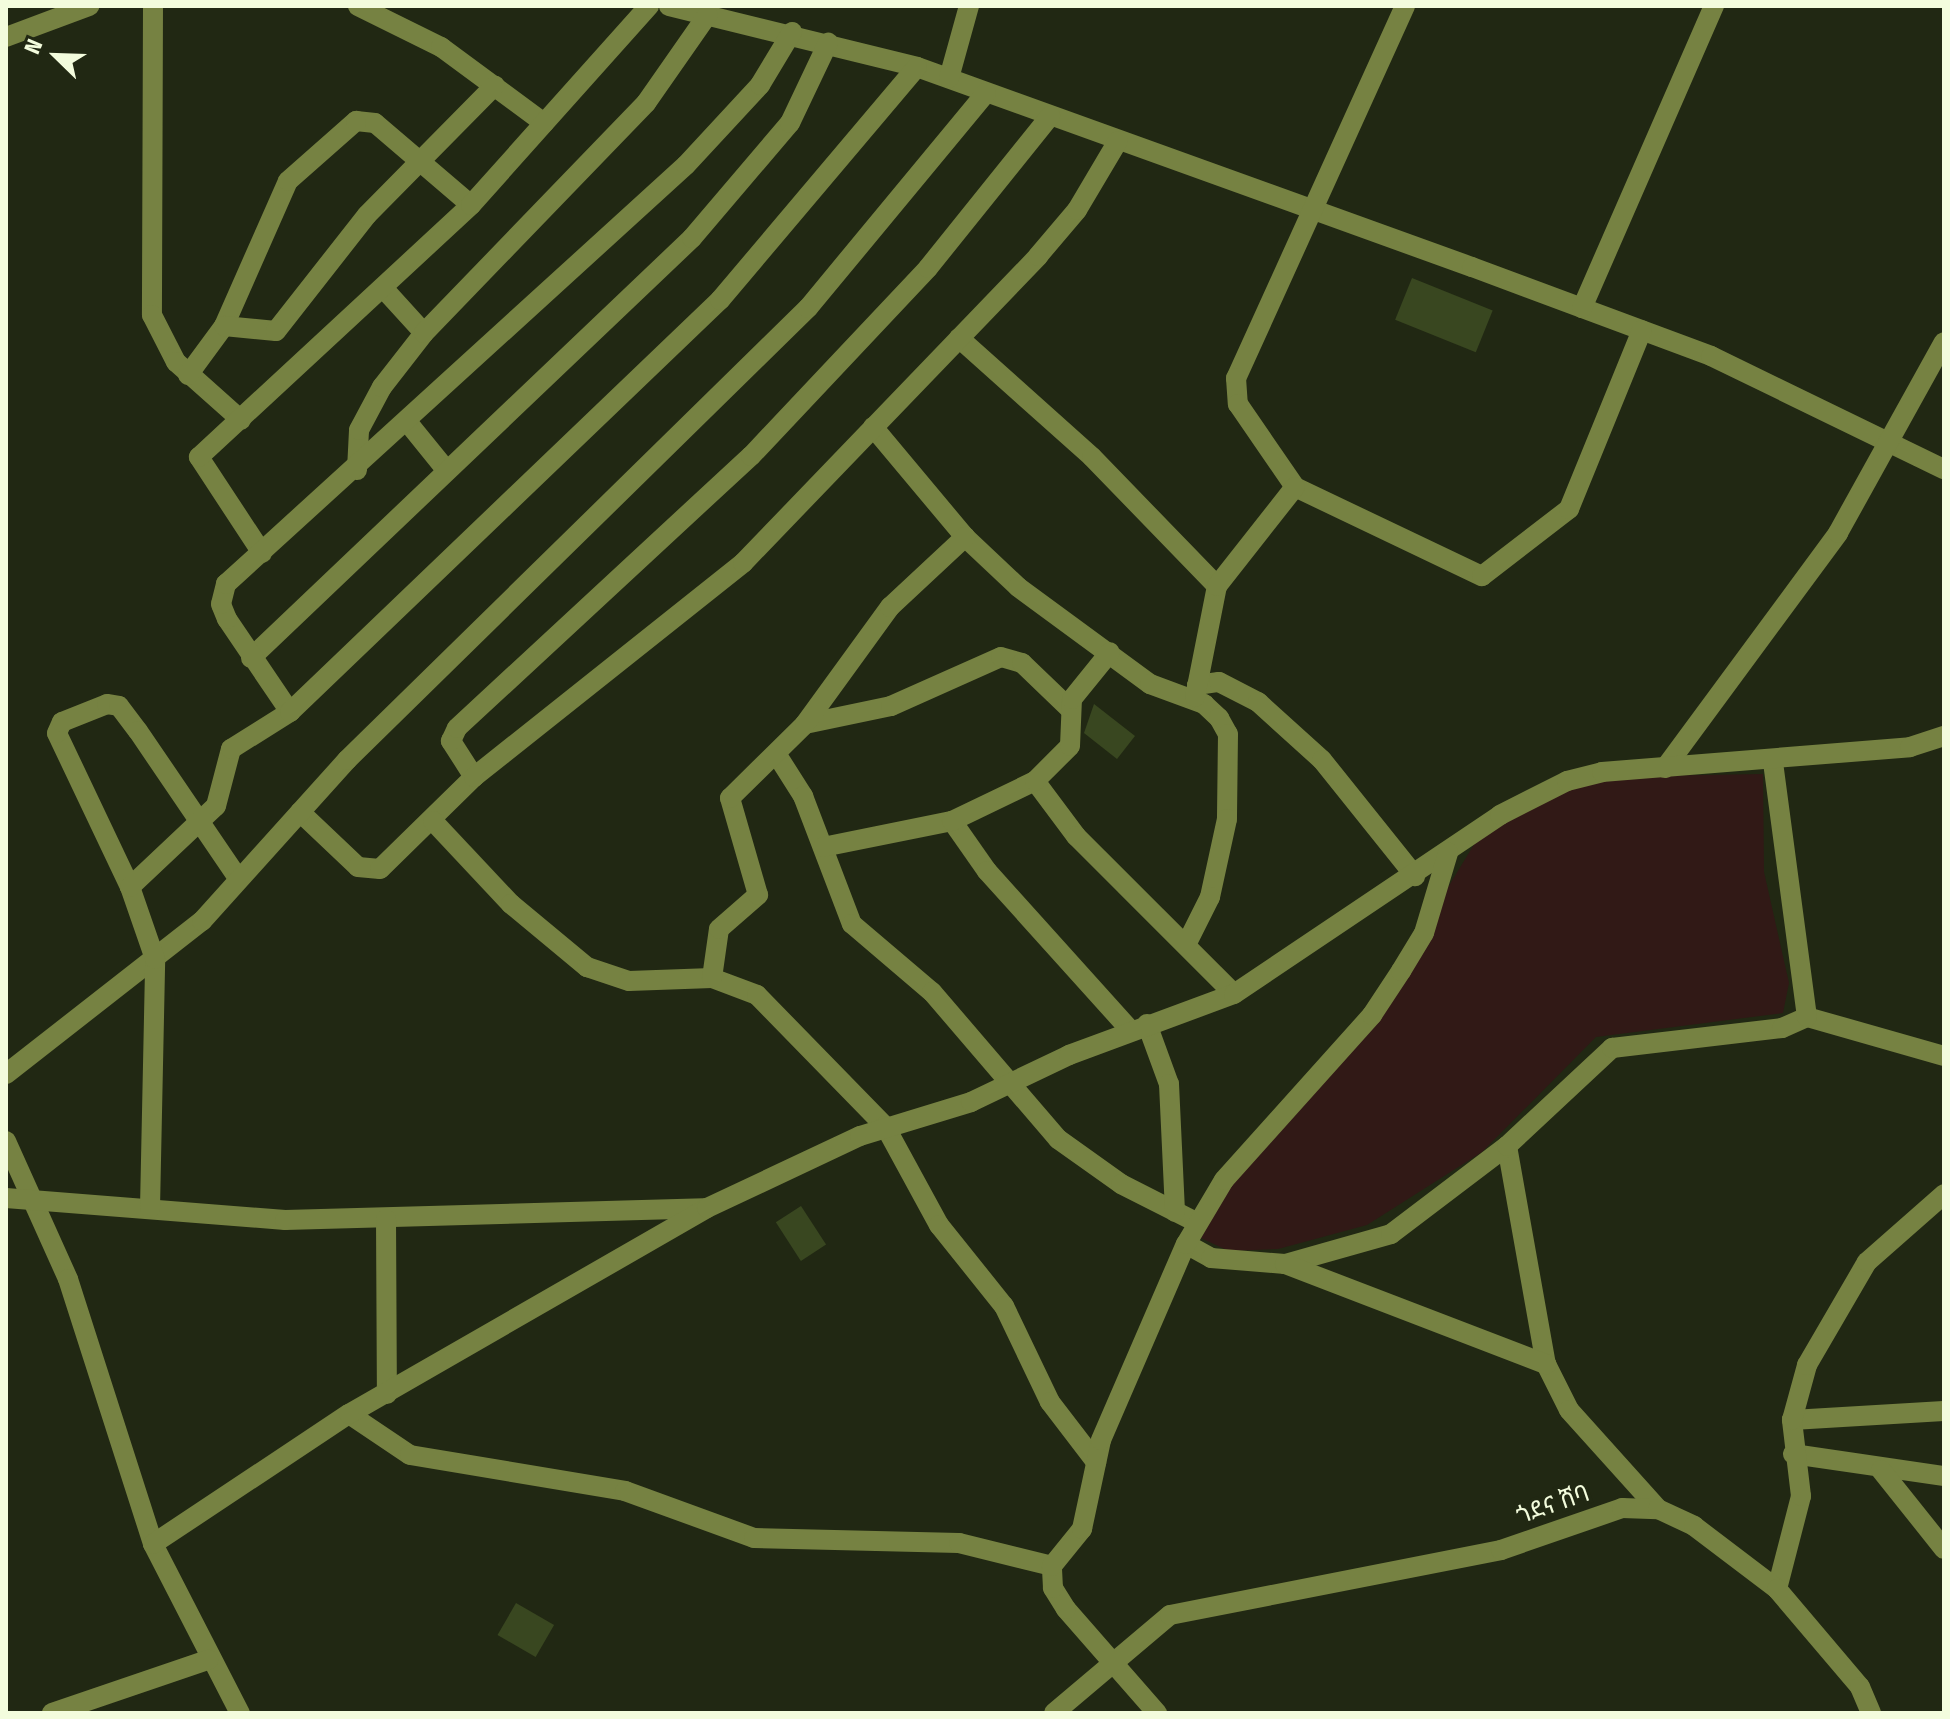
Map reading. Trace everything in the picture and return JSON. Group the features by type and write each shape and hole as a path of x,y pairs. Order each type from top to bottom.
{"street":[{"path":"6,37 89,6"},
{"path":"153,6 152,315 161,343 188,375 241,420"},
{"path":"358,6 441,47 544,123"},
{"path":"262,553 199,457 384,289 471,205 649,6"},
{"path":"669,6 792,32 949,78 1642,330 1944,469"},
{"path":"949,78 969,6"},
{"path":"1405,6 1314,213 1264,303 1234,392 1295,487 1482,576 1569,509 1642,330"},
{"path":"1582,308 1714,6"},
{"path":"357,470 366,411 424,333 646,103 708,14"},
{"path":"290,712 251,658 221,604 226,584 409,424 686,165 760,85 792,32"},
{"path":"251,658 692,238 790,123 828,43"},
{"path":"130,887 216,806 231,749 290,712 720,300 917,67"},
{"path":"224,326 276,331 417,162 495,85"},
{"path":"6,1074 155,959 808,308 986,93"},
{"path":"474,777 455,751 457,728 751,456 928,268 1050,116"},
{"path":"188,375 224,326 275,204 325,144 366,118 471,205"},
{"path":"300,812 367,871 380,869 433,821 474,777 743,563 1077,210 1118,141"},
{"path":"384,289 424,333"},
{"path":"959,338 1092,457 1217,586"},
{"path":"1665,768 1838,533 1892,443 1944,342"},
{"path":"409,424 447,471"},
{"path":"873,427 965,537 1018,587 1150,684 1196,693 1219,682 1258,702 1322,760 1415,876"},
{"path":"1188,941 1210,897 1231,771 1228,734 1196,693 1217,586 1295,487"},
{"path":"712,978 719,929 758,895 730,798 777,755 805,724 876,624 965,537"},
{"path":"823,847 952,821 1035,781 1070,746 1069,708 1110,652"},
{"path":"805,724 891,706 1001,657 1022,663 1069,708"},
{"path":"150,1208 155,959 130,887 57,733 62,722 119,706 238,878"},
{"path":"153,1544 349,1414 707,1208 885,1126 1015,1081 1139,1027 1234,994 1448,853 1567,781 1665,768 1773,762 1944,736"},
{"path":"777,755 823,847 852,924 932,992 1015,1081 1034,1116 1058,1139 1175,1212 1198,1223"},
{"path":"1773,762 1807,1017"},
{"path":"1035,781 1076,836 1188,941 1234,994"},
{"path":"433,821 511,904 587,967 629,981 712,978 757,995 885,1126 939,1225 1004,1306 1050,1402 1096,1462"},
{"path":"952,821 979,862 1139,1027 1169,1084 1175,1212"},
{"path":"1157,1713 1114,1660 1066,1609 1053,1588 1052,1566 1082,1529 1096,1462 1142,1336 1186,1244 1224,1180 1394,982 1424,933 1448,853"},
{"path":"1285,1264 1391,1234 1507,1146 1612,1048 1782,1028 1807,1017 1944,1056"},
{"path":"6,1141 68,1279 153,1544 208,1660 240,1713"},
{"path":"1507,1146 1546,1364 1569,1410 1658,1509"},
{"path":"1777,1589 1801,1496 1793,1454 1792,1420 1807,1365 1867,1262 1944,1194"},
{"path":"6,1198 33,1204 386,1219 707,1208"},
{"path":"386,1219 387,1394"},
{"path":"1186,1244 1211,1258 1285,1264 1546,1364"},
{"path":"1792,1420 1944,1411"},
{"path":"349,1414 410,1455 625,1491 754,1538 959,1543 1052,1566"},
{"path":"1793,1454 1881,1470 1944,1476"},
{"path":"1881,1470 1944,1549"},
{"name":"ጎደና ሸባ","path":"1114,1660 1170,1615 1501,1550 1622,1508 1658,1509 1694,1526 1777,1589 1860,1687 1871,1713"},
{"path":"52,1713 208,1660"},
{"path":"1054,1713 1114,1660"}],"shaded area":[{"path":"1763,774 1764,872 1789,983 1783,1013 1596,1037 1482,1152 1367,1225 1278,1249 1229,1251 1192,1234 1376,1006 1484,828 1583,777"}],"building":[{"path":"1412,278 1493,311 1476,352 1395,320"},
{"path":"1094,704 1135,736 1117,759 1084,733"},
{"path":"801,1206 826,1245 801,1261 776,1222"},
{"path":"516,1603 554,1625 536,1657 498,1635"}]}
